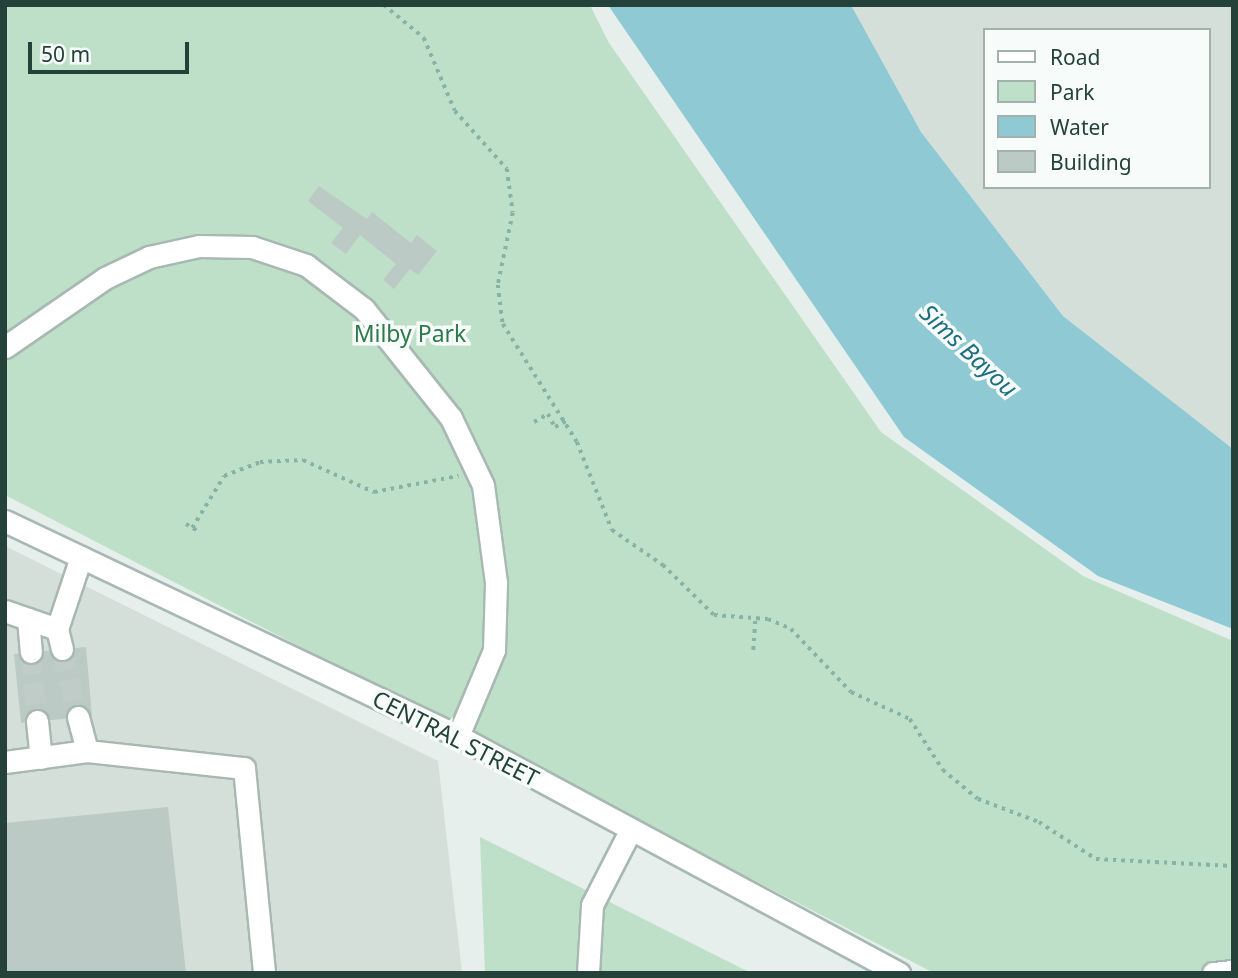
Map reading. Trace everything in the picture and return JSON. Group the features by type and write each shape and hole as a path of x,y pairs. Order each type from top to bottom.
{"street":[{"path":"5,347 105,278 149,257 200,246 252,247 306,265 387,331 451,418 476,470 492,543 497,618 486,673 458,736"},
{"name":"CENTRAL STREET","path":"5,521 458,736 898,973"},
{"path":"5,611 28,619 59,639 81,557"},
{"path":"28,619 31,652"},
{"path":"78,717 87,751"},
{"path":"37,721 41,758"},
{"path":"5,762 87,751 244,768 264,973"},
{"path":"588,973 592,905 631,829"},
{"path":"1213,973 1233,971"}],"path":[{"path":"384,5 424,38 456,111 507,169 513,213 498,285 503,324 566,421 612,530 663,565 714,615 780,622 851,692 910,719 943,770 978,799 1039,822 1080,853 1111,862 1180,859 1233,866"},
{"path":"534,422 548,414 555,427 566,421"},
{"path":"192,527 224,476 260,461 321,465 374,492 428,486 476,470"},
{"path":"186,524 198,531"},
{"path":"753,650 755,621"}],"shaded area":[{"path":"851,5 1233,5 1233,449 1063,316 921,132"},
{"path":"5,546 438,761 462,973 5,973"}],"green space":[{"name":"Milby Park","path":"5,5 590,5 609,43 881,432 1083,576 1233,641 1233,973 934,973 5,495"},
{"path":"480,837 751,973 485,973"}],"water":[{"name":"Sims Bayou","path":"608,5 851,5 921,132 1063,316 1233,449 1233,629 1098,576 904,437"}],"building":[{"path":"319,186 367,219 372,212 411,243 417,235 437,251 418,275 410,269 394,289 383,280 396,264 360,235 346,254 331,243 343,228 308,201"},
{"path":"86,647 92,716 21,723 14,654"},
{"path":"168,807 186,973 5,973 5,823"}],"tunnel":[{"path":"62,649 78,717"},
{"path":"31,652 37,721"}]}
